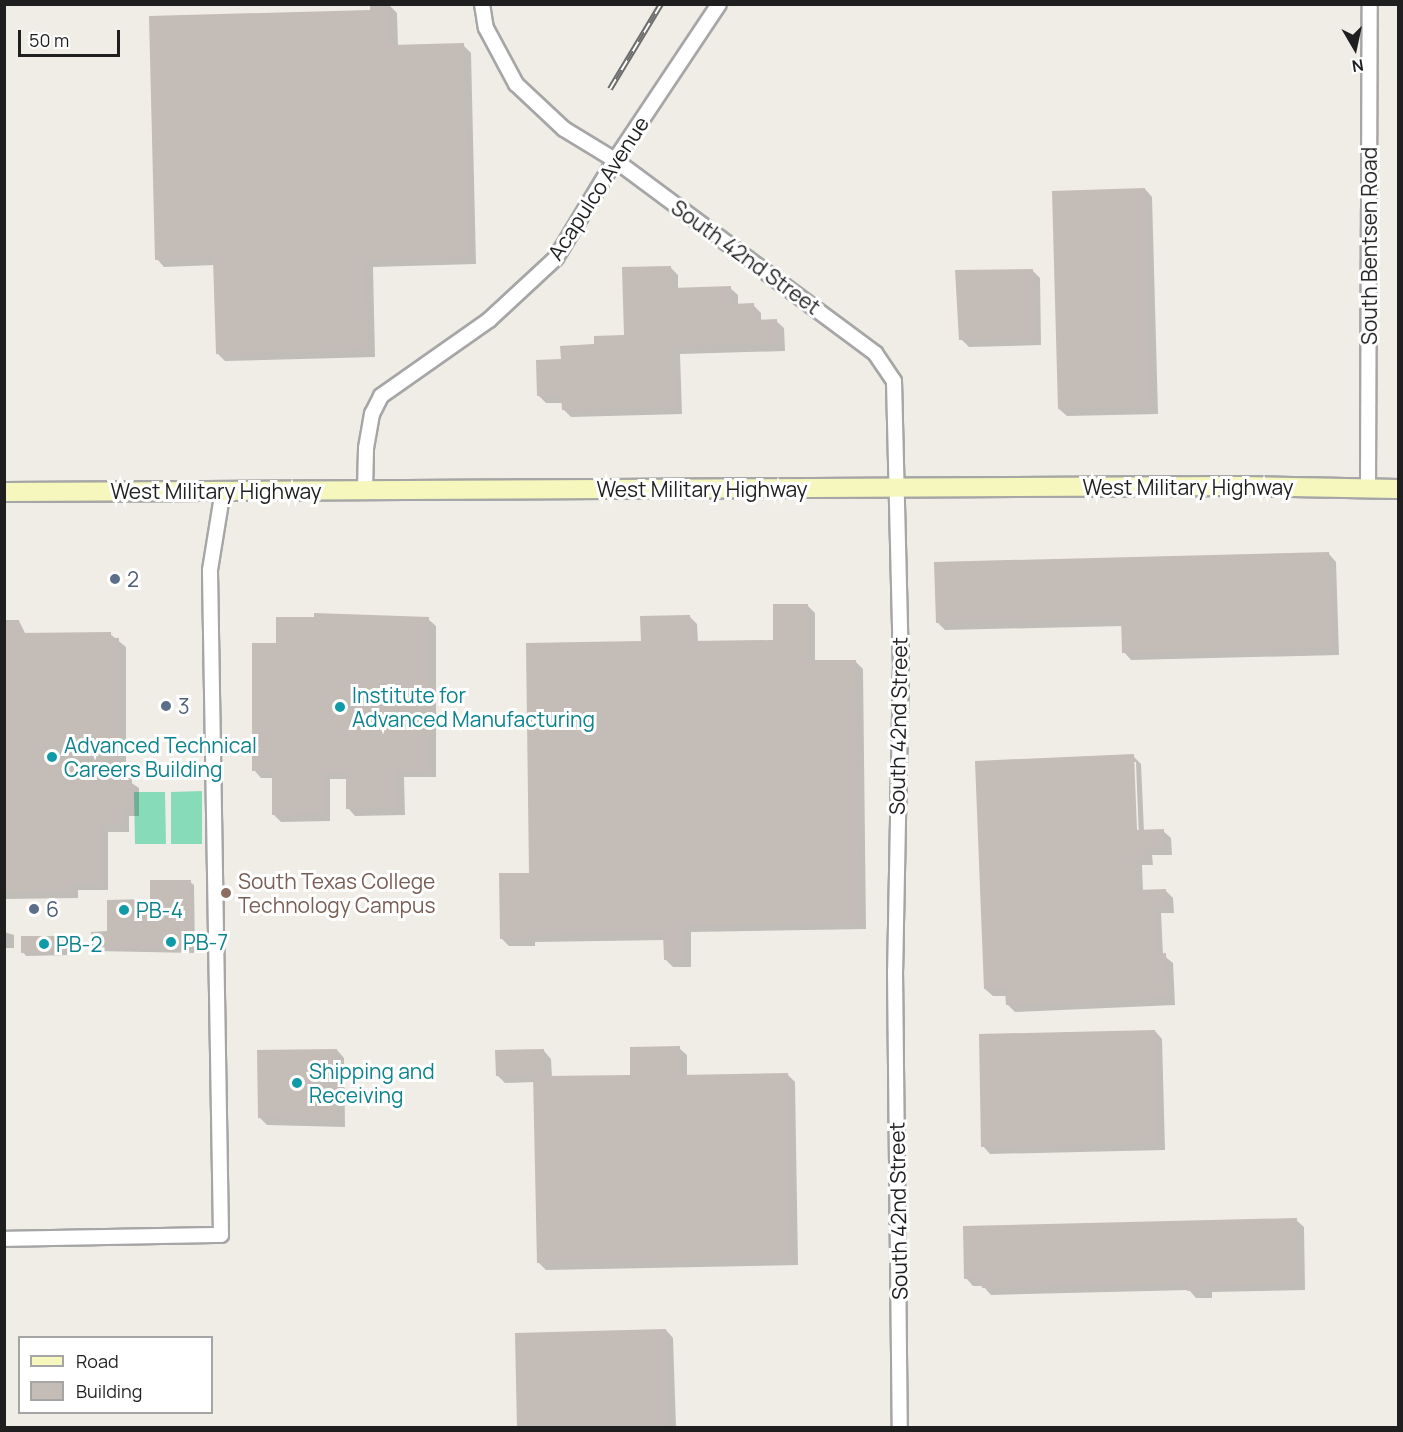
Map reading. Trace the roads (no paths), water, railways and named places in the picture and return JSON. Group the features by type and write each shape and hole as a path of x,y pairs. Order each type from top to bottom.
{"main road":[{"name":"West Military Highway","path":"4,492 1368,487 1398,489"}],"street":[{"name":"South 42nd Street","path":"482,4 486,28 516,84 564,129 615,160 875,353 894,381 901,664 895,971 900,1428"},
{"name":"Acapulco Avenue","path":"365,490 368,437 372,414 381,396 489,320 556,258 615,160 719,4"},
{"name":"South Bentsen Road","path":"1368,487 1370,4"},
{"path":"4,1239 221,1236 210,570 223,490"}],"railway":[{"path":"610,89 661,4"}],"place":[{"name":"2","path":"115,579"},
{"name":"3","path":"166,706"},
{"name":"Institute for Advanced Manufacturing","path":"340,707"},
{"name":"Advanced Technical Careers Building","path":"52,757"},
{"name":"South Texas College Technology Campus","path":"226,893"},
{"name":"6","path":"34,909"},
{"name":"PB-4","path":"124,910"},
{"name":"PB-7","path":"171,942"},
{"name":"PB-2","path":"44,944"},
{"name":"Shipping and Receiving","path":"297,1083"}]}
